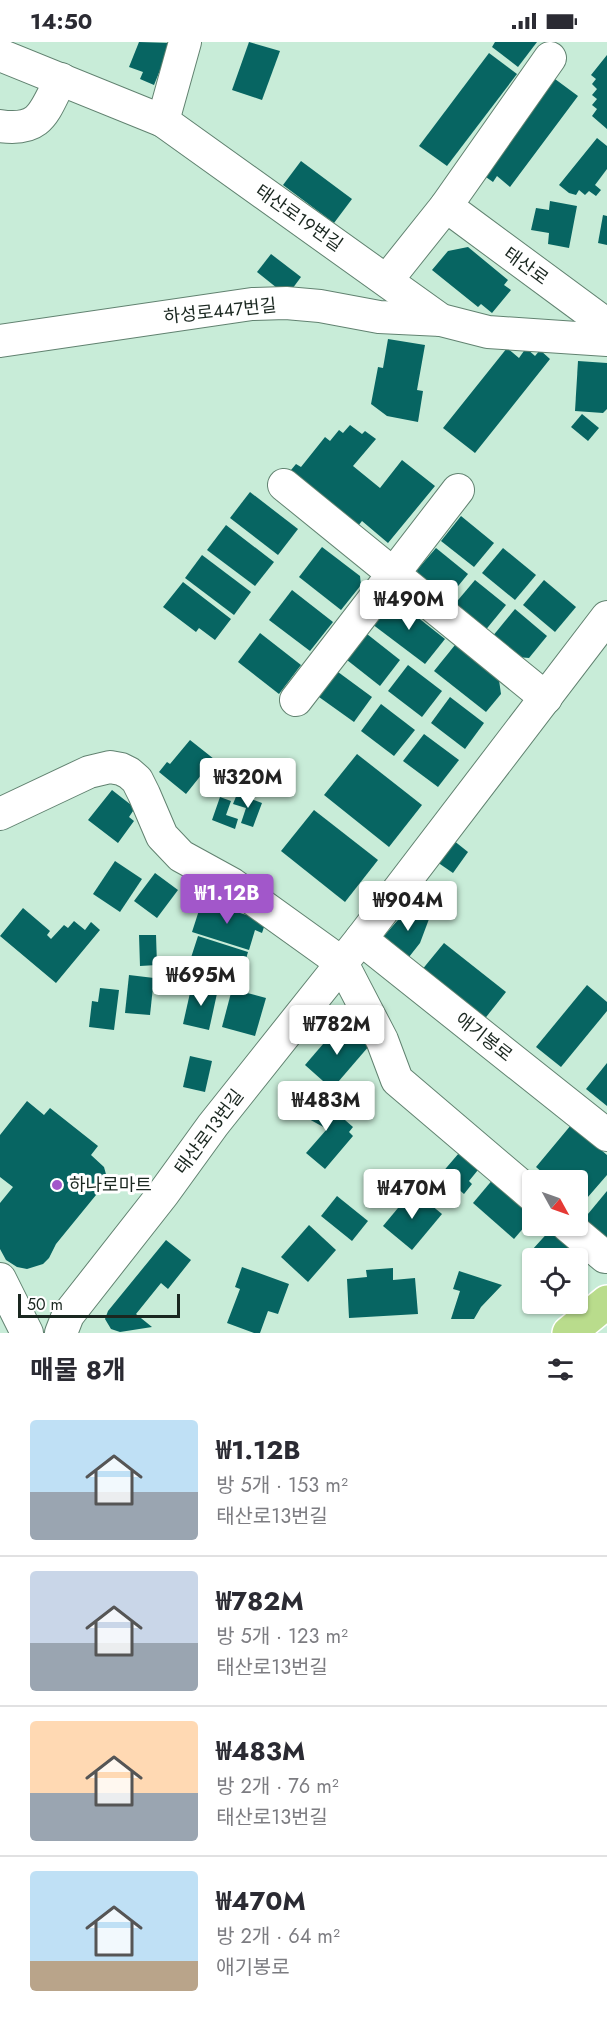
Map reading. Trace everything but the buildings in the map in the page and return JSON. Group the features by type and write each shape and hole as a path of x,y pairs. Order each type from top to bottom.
{"main road":[{"path":"569,1333 607,1302"}],"street":[{"path":"163,121 185,42"},
{"name":"태산로19번길","path":"0,55 163,121 441,320 488,332 607,340"},
{"path":"387,280 446,206 550,58"},
{"path":"0,126 15,128 32,124 43,114 61,79"},
{"name":"태산로","path":"446,206 607,325"},
{"name":"하성로447번길","path":"0,341 252,304 286,303 320,306 379,317 441,320"},
{"path":"284,485 546,698"},
{"path":"296,700 458,490"},
{"name":"태산로13번길","path":"61,1333 68,1315 607,617"},
{"path":"0,814 89,772 110,767 121,769 137,780 162,836 181,856 351,951 397,1080 522,1186"},
{"name":"애기봉로","path":"351,951 607,1135"},
{"path":"580,1236 605,1257"},
{"path":"0,1279 27,1333"}],"place":[{"name":"하나로마트","path":"57,1185"}]}
